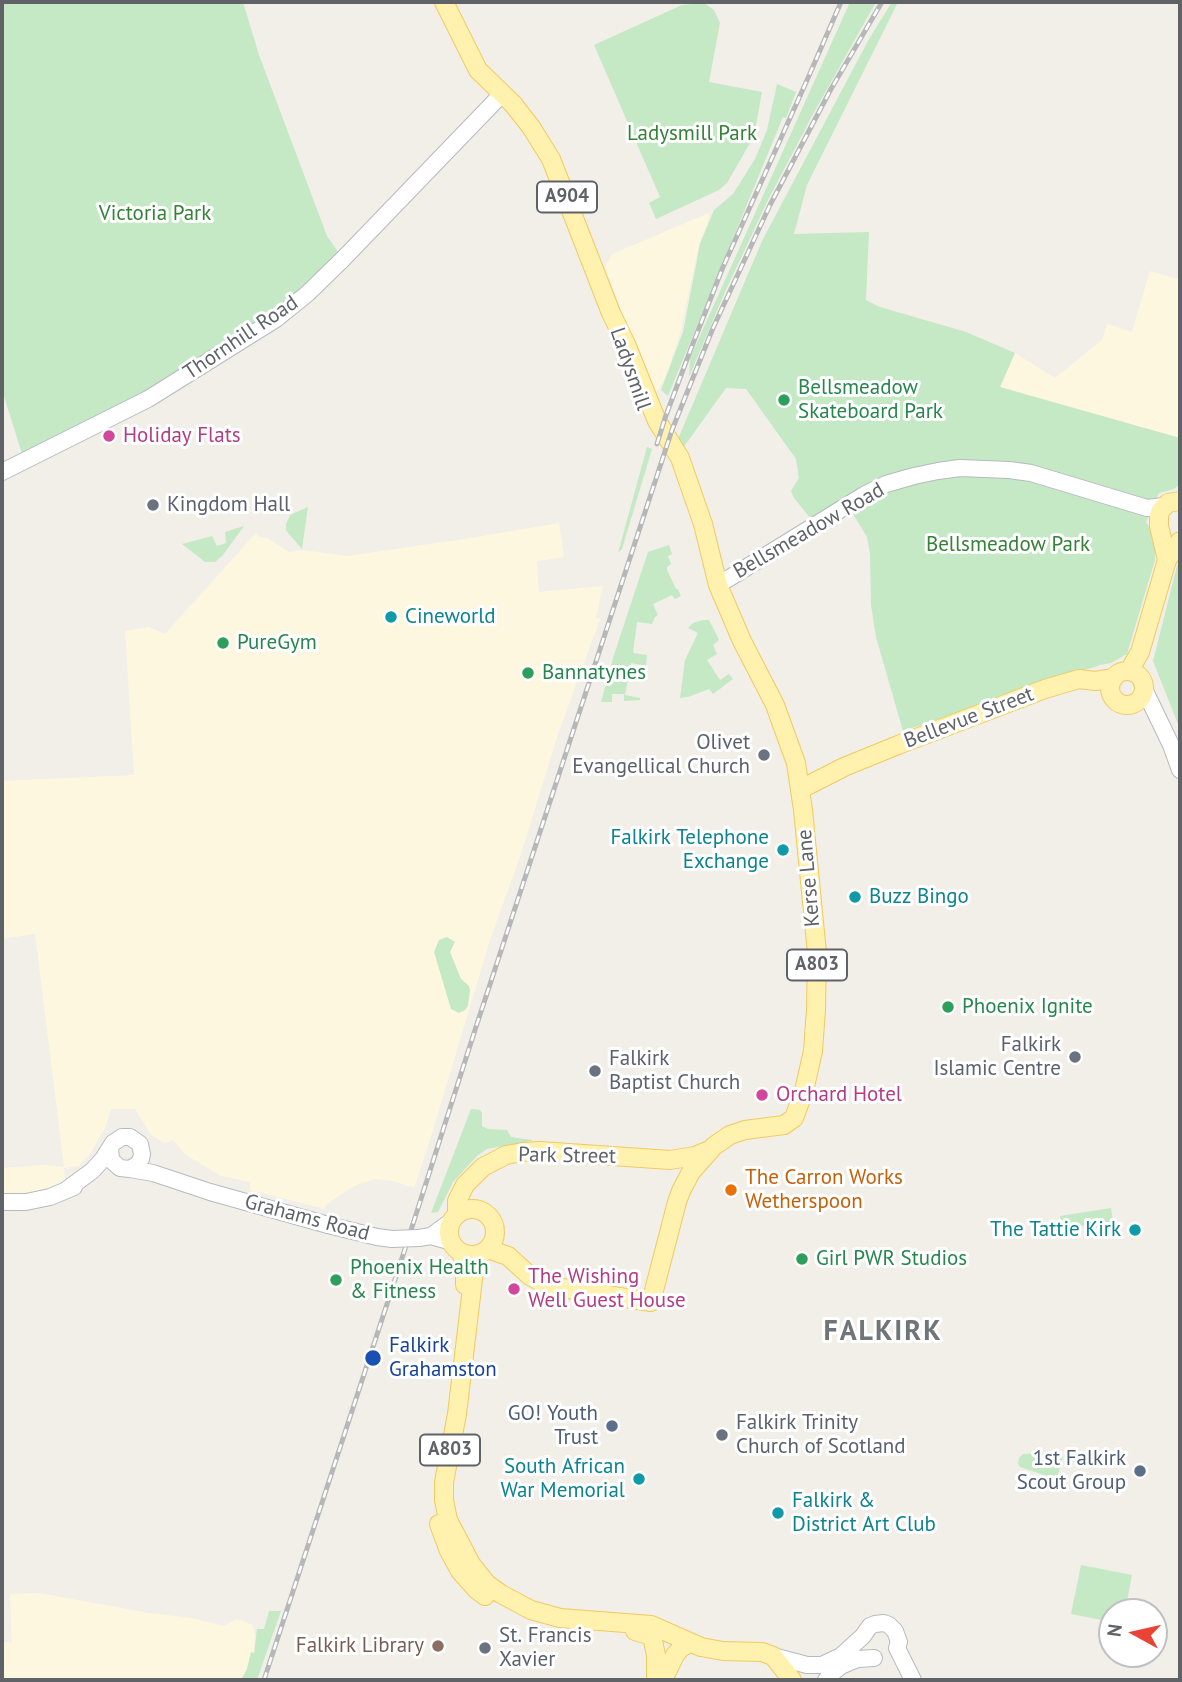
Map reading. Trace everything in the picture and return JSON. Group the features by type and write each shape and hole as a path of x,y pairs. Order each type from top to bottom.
{"main road":[{"name":"A904","path":"444,2 478,70 502,94"},
{"name":"Ladysmill","path":"502,94 531,127 551,159 611,313 651,405"},
{"name":"Thornhill Road","path":"2,472 148,399 276,319 343,259 502,94"},
{"name":"Ladysmill","path":"611,313 619,345 649,425"},
{"name":"Kerse Lane","path":"651,405 657,421 680,458 703,524 718,585 742,641 762,677 801,766 812,777 825,777"},
{"name":"Kerse Lane","path":"649,425 687,477"},
{"name":"Bellsmeadow Road","path":"718,585 847,504 886,484 960,468 1031,473 1122,500 1167,509"},
{"path":"1167,509 1170,539 1180,541 1167,560"},
{"path":"1167,509 1167,560 1140,652 1133,688 1171,745 1180,770"},
{"name":"Bellevue Street","path":"801,789 844,767 1045,689 1079,679 1133,688"},
{"name":"Kerse Lane","path":"714,1146 738,1132 784,1125 794,1118 811,1060 817,953 801,789 796,763 782,721"},
{"name":"Bellevue Street","path":"803,810 809,795 844,767"},
{"path":"2,1202 50,1198 113,1170 138,1164 142,1149 135,1139 127,1136 116,1139 92,1171 66,1190"},
{"name":"Park Street","path":"455,1218 457,1202 465,1185 483,1167 506,1155 540,1151 670,1160 695,1156 714,1146"},
{"name":"A803","path":"470,1250 495,1237 492,1221 476,1209 468,1210 455,1218 449,1234 470,1250 508,1256 530,1276 556,1287 651,1302 681,1191 714,1146"},
{"path":"110,1148 111,1160 116,1166 126,1169"},
{"name":"Grahams Road","path":"142,1149 185,1183"},
{"path":"670,1160 680,1168 686,1181"},
{"name":"Grahams Road","path":"126,1169 153,1173 210,1192 377,1237 425,1237 470,1250"},
{"path":"425,1237 455,1218"},
{"name":"A803","path":"470,1250 436,1478 436,1509 440,1530 460,1571 477,1590 495,1603 524,1613 652,1630 712,1650 755,1651 773,1656"},
{"path":"773,1656 807,1665 822,1665 841,1656 870,1626 884,1623 895,1631 898,1636 886,1655 850,1662 841,1666 826,1680"},
{"path":"652,1630 656,1680"},
{"path":"863,1636 864,1649 869,1655 886,1655 910,1673"},
{"path":"663,1680 675,1655 689,1643"},
{"path":"773,1656 792,1680"}],"shaded area":[{"path":"709,213 699,244 680,333 666,376 654,396 606,265 612,254"},
{"path":"1150,271 1180,280 1180,438 1000,387 1015,353 1055,378 1102,340 1107,324 1132,332"},
{"path":"559,523 564,557 537,561 539,592 603,586 596,618 600,619 558,734 521,854 490,940 414,1188 375,1179 344,1192 324,1209 250,1190 250,1182 221,1176 186,1155 173,1140 165,1143 151,1135 135,1109 111,1109 105,1128 91,1152 79,1166 64,1168 66,1190 2,1200 2,1168 43,1165 64,1167 35,934 2,939 2,781 134,775 125,631 149,627 165,634 256,533 289,552 303,550 348,556"},
{"path":"39,1593 224,1626 237,1619 253,1625 254,1653 251,1653 241,1680 2,1680 2,1641 12,1643 10,1594"}],"green space":[{"name":"Victoria Park","path":"2,2 243,2 259,55 327,236 343,259 276,319 24,460 2,390"},
{"path":"850,2 876,2 769,198 689,377 690,358"},
{"name":"Bellsmeadow Park","path":"892,2 898,2 807,185 794,234 869,232 866,300 880,307 966,332 1015,353 1000,387 1180,438 1180,484 1174,489 1159,493 1146,522 1152,531 1155,560 1127,654 1111,663 903,731 876,637 871,605 867,537 847,504 815,524 791,491 799,478 796,459 746,389 726,388 683,448 678,439 762,241 869,39"},
{"name":"Ladysmill Park","path":"704,3 714,10 720,23 709,82 762,92 754,136 727,183 719,190 656,219 649,203 660,197 594,45 682,5"},
{"path":"777,84 796,92 786,118 783,117 668,396 661,390 683,332 700,244 714,210 733,194 755,159 767,130"},
{"path":"647,447 652,449 622,549 618,553"},
{"path":"308,507 302,549 286,530 286,524 290,515"},
{"path":"244,526 215,562 205,562 182,544 212,536 217,546 226,543 225,532"},
{"path":"669,545 672,554 668,556 671,564 667,570 681,596 675,599 672,595 653,604 658,615 652,624 637,622 633,653 647,655 646,666 631,663 625,695 640,700 624,701 624,694 612,694 612,702 601,702 648,552"},
{"path":"1180,554 1180,729 1153,661"},
{"path":"703,620 709,620 719,640 713,645 717,654 707,660 720,680 729,674 733,679 713,694 709,689 680,698 685,660 698,633 688,628"},
{"path":"447,937 455,942 450,952 461,979 470,990 468,1006 459,1013 451,1009 434,952 439,940"},
{"path":"471,1109 480,1110 482,1113 482,1126 507,1130 511,1137 532,1141 487,1149 477,1156 453,1182 438,1212 431,1213"},
{"path":"1111,1208 1114,1228 1061,1223 1060,1216"},
{"path":"1061,1452 1063,1457 1058,1475 1053,1478 1018,1464 1023,1454"},
{"path":"1081,1565 1132,1575 1128,1598 1098,1598 1098,1619 1071,1614"},
{"path":"269,1611 281,1611 257,1680 241,1680 251,1652 254,1653 257,1629 264,1629"}],"railway":[{"path":"657,444 723,267 841,2"},
{"path":"264,1680 672,430 713,328 770,205 831,89 882,2"}],"place":[{"name":"Bellsmeadow Skateboard Park","path":"784,400"},
{"name":"Holiday Flats","path":"109,436"},
{"name":"Kingdom Hall","path":"153,505"},
{"name":"Cineworld","path":"391,617"},
{"name":"PureGym","path":"223,643"},
{"name":"Bannatynes","path":"528,673"},
{"name":"Olivet Evangellical Church","path":"764,755"},
{"name":"Falkirk Telephone Exchange","path":"783,850"},
{"name":"Buzz Bingo","path":"855,897"},
{"name":"Phoenix Ignite","path":"948,1007"},
{"name":"Falkirk Islamic Centre","path":"1075,1057"},
{"name":"Falkirk Baptist Church","path":"595,1071"},
{"name":"Orchard Hotel","path":"762,1095"},
{"name":"The Carron Works Wetherspoon","path":"731,1190"},
{"name":"The Tattie Kirk","path":"1135,1230"},
{"name":"Girl PWR Studios","path":"802,1259"},
{"name":"Phoenix Health & Fitness","path":"336,1280"},
{"name":"The Wishing Well Guest House","path":"514,1289"},
{"name":"Falkirk Grahamston","path":"373,1358"},
{"name":"GO! Youth Trust","path":"612,1426"},
{"name":"Falkirk Trinity Church of Scotland","path":"722,1435"},
{"name":"1st Falkirk Scout Group","path":"1140,1471"},
{"name":"South African War Memorial","path":"639,1479"},
{"name":"Falkirk & District Art Club","path":"778,1513"},
{"name":"Falkirk Library","path":"438,1646"},
{"name":"St. Francis Xavier","path":"485,1648"}],"district":[{"name":"FALKIRK","path":"883,1332"}]}
